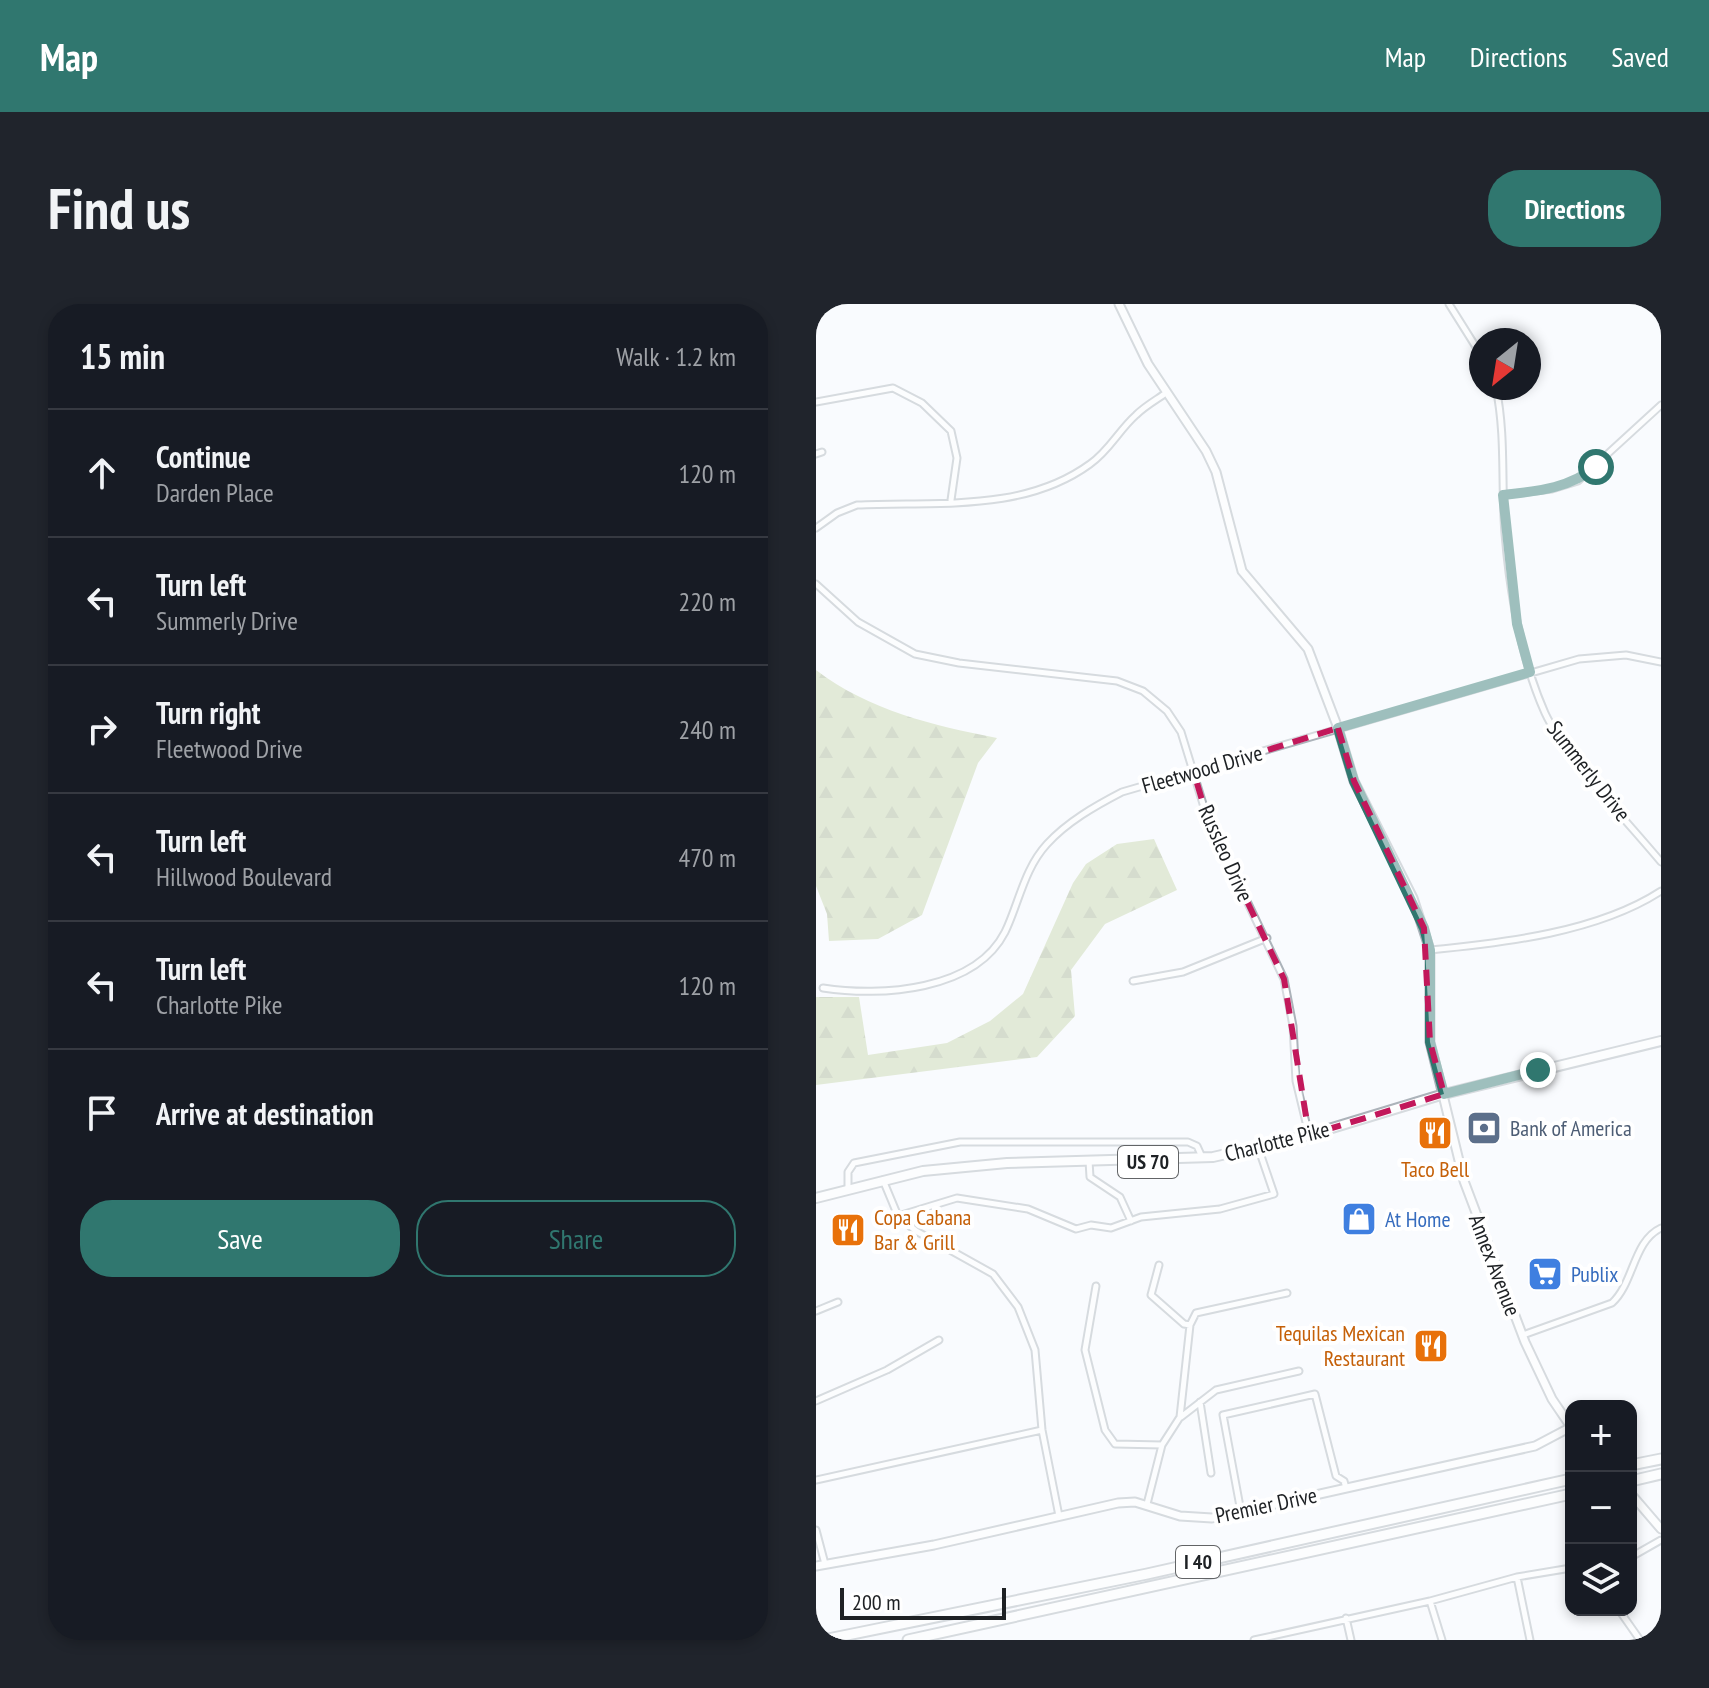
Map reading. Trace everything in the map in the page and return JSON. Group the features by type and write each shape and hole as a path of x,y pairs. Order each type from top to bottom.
{"highway":[{"path":"1637,1464 1661,1459"},
{"path":"1637,1480 1661,1474"},
{"name":"I 40","path":"823,1640 1147,1574 1565,1480"},
{"name":"I 40","path":"908,1640 1565,1495"}],"main road":[{"name":"Charlotte Pike","path":"883,1180 923,1171 993,1164 1202,1158 1309,1135 1444,1094 1661,1041"},
{"name":"US 70","path":"816,1198 883,1180"}],"street":[{"name":"Annex Avenue","path":"1119,304 1166,393 1191,426 1213,466 1242,571 1308,649 1354,781 1413,898 1430,950 1430,1042 1464,1181 1522,1335 1552,1399 1565,1418"},
{"path":"1449,304 1469,336"},
{"path":"816,402 893,388 922,403 951,431 957,458 951,500"},
{"path":"816,528 837,513 857,505 992,501 1037,492 1071,477 1093,462 1136,415 1166,393"},
{"name":"Summerly Drive","path":"1497,400 1517,624 1530,672 1545,714 1564,745 1661,862"},
{"path":"1503,495 1552,489 1578,481 1661,405"},
{"name":"Russleo Drive","path":"816,584 858,622 915,654 1034,672 1099,677 1143,691 1167,711 1181,732 1208,819 1267,938 1289,999 1296,1081 1309,1135"},
{"name":"Fleetwood Drive","path":"823,988 868,993 965,972 991,952 1005,932 1019,890 1045,846 1088,810 1122,792 1579,659 1626,655 1661,662"},
{"path":"1430,950 1491,944 1611,917 1661,891"},
{"path":"1133,981 1183,972 1267,938"},
{"path":"848,1189 848,1172 854,1163 960,1142 1188,1142 1197,1146 1202,1158"},
{"path":"898,1216 957,1198 1028,1209 1064,1220 1076,1229 1091,1225 1111,1228 1131,1221 1220,1209 1274,1194 1258,1147"},
{"path":"1089,1161 1090,1177 1120,1197 1131,1221"},
{"path":"883,1180 898,1216 993,1274 1018,1307 1035,1350 1042,1430 1059,1516"},
{"path":"1522,1335 1612,1303 1621,1295 1648,1237 1661,1228"},
{"path":"1159,1265 1151,1295 1184,1324 1190,1325"},
{"path":"1096,1286 1085,1350 1105,1430 1115,1444 1162,1445"},
{"path":"1180,1417 1190,1325 1196,1313 1287,1293"},
{"path":"816,1311 838,1302"},
{"path":"816,1401 887,1370 939,1340"},
{"path":"1147,1504 1162,1445 1180,1417 1216,1390 1299,1371"},
{"path":"1241,1512 1223,1415 1271,1402 1315,1394 1336,1476 1344,1481 1346,1488"},
{"path":"1200,1402 1211,1473"},
{"path":"816,1480 1042,1430"},
{"name":"Premier Drive","path":"820,1565 1118,1503 1147,1504 1180,1516 1212,1518 1535,1446 1565,1430"},
{"path":"1637,1501 1661,1529"},
{"path":"1651,1517 1661,1516"},
{"path":"816,1530 820,1565"},
{"path":"1637,1554 1661,1540"},
{"path":"1254,1640 1430,1601 1517,1577 1565,1569"},
{"path":"1517,1577 1530,1640"},
{"path":"1430,1601 1442,1640"},
{"path":"1623,1616 1640,1640"},
{"path":"1346,1618 1351,1640"}],"highlighted area":[{"path":"1338,728 1354,781 1424,928 1430,1042 1444,1094 1309,1135 1284,979 1207,817 1194,773"}],"green space":[{"path":"816,670 880,706 925,722 997,738 978,763 922,915 878,939 829,941 827,914 816,886"},
{"path":"1154,839 1177,890 1105,924 1071,970 1075,1016 1037,1057 816,1085 816,997 859,997 868,1055 947,1043 990,1021 1023,994 1073,883 1086,864 1117,844"}],"place":[{"name":"Bank of America","path":"1484,1128"},
{"name":"Taco Bell","path":"1435,1133"},
{"name":"At Home","path":"1359,1219"},
{"name":"Copa Cabana Bar & Grill","path":"848,1230"},
{"name":"Publix","path":"1545,1274"},
{"name":"Tequilas Mexican Restaurant","path":"1431,1346"}],"route":[{"path":"1538,1070 1444,1094 1430,1042 1430,950 1424,928 1413,898 1354,781 1338,728 1530,672 1517,624 1503,495 1552,489 1578,481 1596,467"}]}
